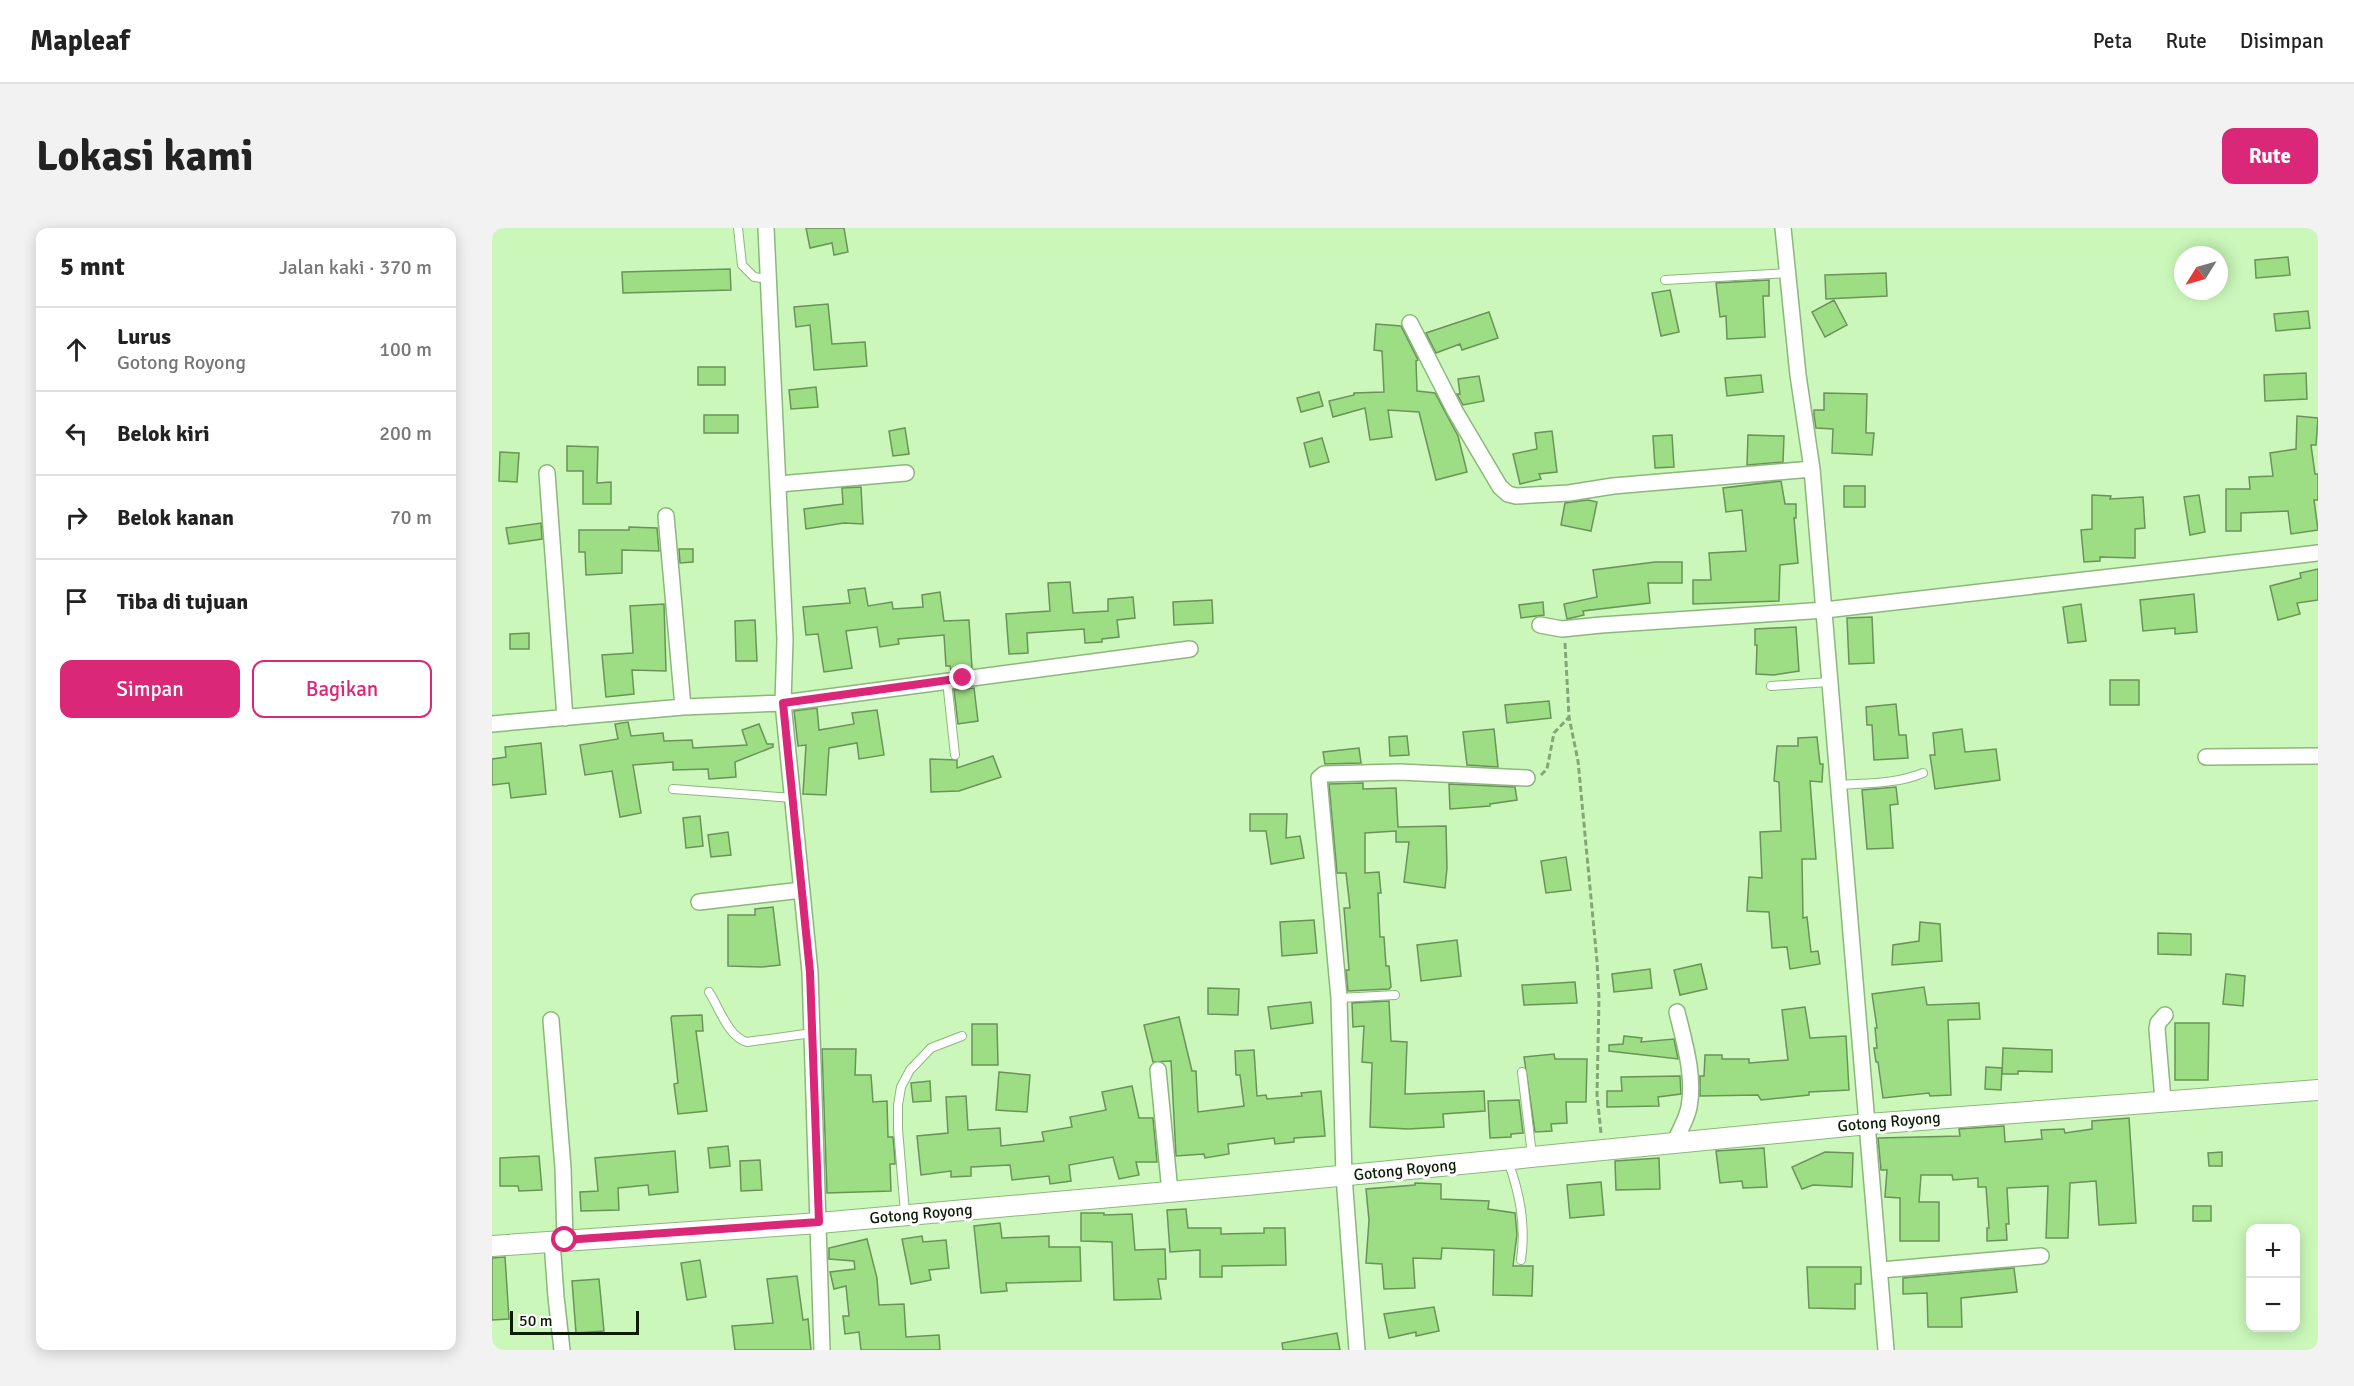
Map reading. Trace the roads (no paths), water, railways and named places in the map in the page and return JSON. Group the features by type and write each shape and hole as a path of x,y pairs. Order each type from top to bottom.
{"street":[{"path":"766,228 785,639 783,703 810,972 822,1350"},
{"path":"1783,228 1798,375 1812,469 1825,610 1829,682 1840,786 1886,1350"},
{"path":"1410,323 1455,411 1496,481 1508,494 1516,496 1569,493 1612,486 1812,469"},
{"path":"547,472 566,718"},
{"path":"779,484 906,473"},
{"path":"666,516 683,707"},
{"path":"1540,625 1562,629 1825,610 2318,553"},
{"path":"492,724 683,707 783,703 1190,649"},
{"path":"2206,757 2318,756"},
{"path":"1357,1350 1344,1176 1339,998 1319,778 1324,774 1400,772 1527,778"},
{"path":"699,902 802,890"},
{"path":"1674,1142 1686,1116 1690,1094 1685,1044 1677,1012"},
{"path":"2163,1100 2156,1038 2158,1023 2165,1015"},
{"path":"550,1020 563,1168 556,1297 562,1350"},
{"path":"1158,1070 1170,1192"},
{"name":"Gotong Royong","path":"492,1246 819,1222 1170,1192 1868,1124 2318,1090"},
{"path":"1881,1270 2041,1256"}],"lane":[{"path":"738,228 742,265 754,277 768,279"},
{"path":"1665,280 1788,273"},
{"path":"947,681 955,755"},
{"path":"1771,686 1829,682"},
{"path":"1840,786 1887,783 1923,773"},
{"path":"673,789 793,798"},
{"path":"709,992 730,1029 739,1040 747,1042 812,1033"},
{"path":"1339,998 1395,995"},
{"path":"905,1215 898,1129 901,1087 910,1070 931,1048 962,1036"},
{"path":"1522,1072 1533,1157"},
{"path":"1507,1159 1521,1206 1524,1238 1521,1260"}]}
